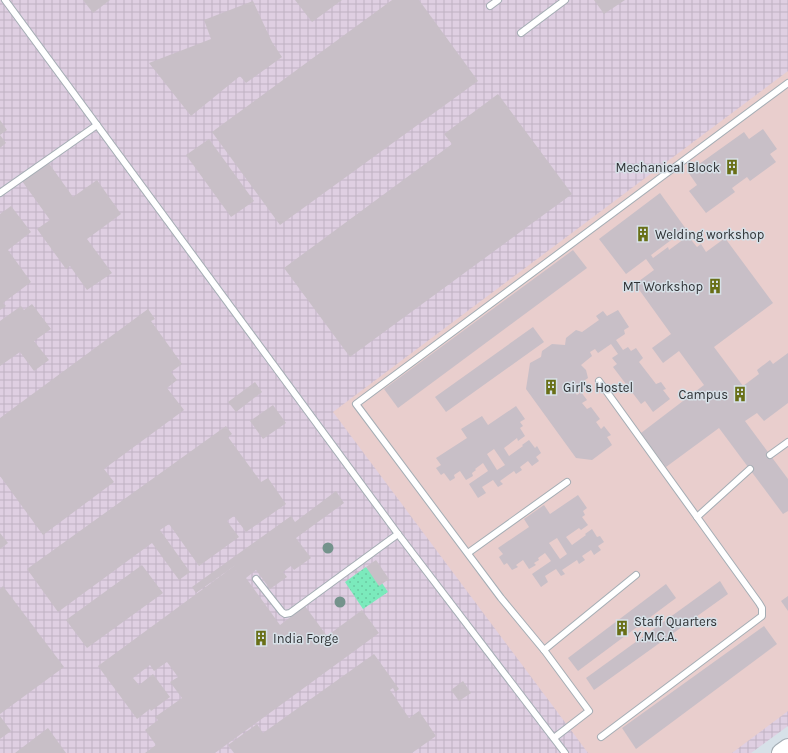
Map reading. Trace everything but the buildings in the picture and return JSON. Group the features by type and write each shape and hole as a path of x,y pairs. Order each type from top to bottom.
{"street":[{"path":"781,753 788,748"}],"lane":[{"path":"5,0 398,534 565,753"},
{"path":"490,6 498,0"},
{"path":"521,33 565,0"},
{"path":"554,738 589,711 544,650 501,598 356,404 788,84"},
{"path":"0,193 97,125"},
{"path":"599,382 760,603 762,608 762,616 601,737"},
{"path":"770,455 788,442"},
{"path":"697,517 750,469"},
{"path":"468,553 567,482"},
{"path":"256,580 282,612 286,614 290,613 398,534"},
{"path":"544,650 636,575"}],"shaded area":[{"path":"0,0 788,0 788,726 751,753 0,753"},
{"path":"788,71 788,711 732,753 588,753 333,412"}],"green space":[{"path":"366,567 382,583 388,592 363,609 345,582"}],"place":[{"name":"Mechanical Block","path":"732,167"},
{"name":"Welding workshop","path":"643,234"},
{"name":"MT Workshop","path":"715,286"},
{"name":"Girl's Hostel","path":"551,387"},
{"name":"Campus","path":"740,394"},
{"name":"Staff Quarters Y.M.C.A.","path":"622,628"},
{"name":"India Forge","path":"261,638"}]}
